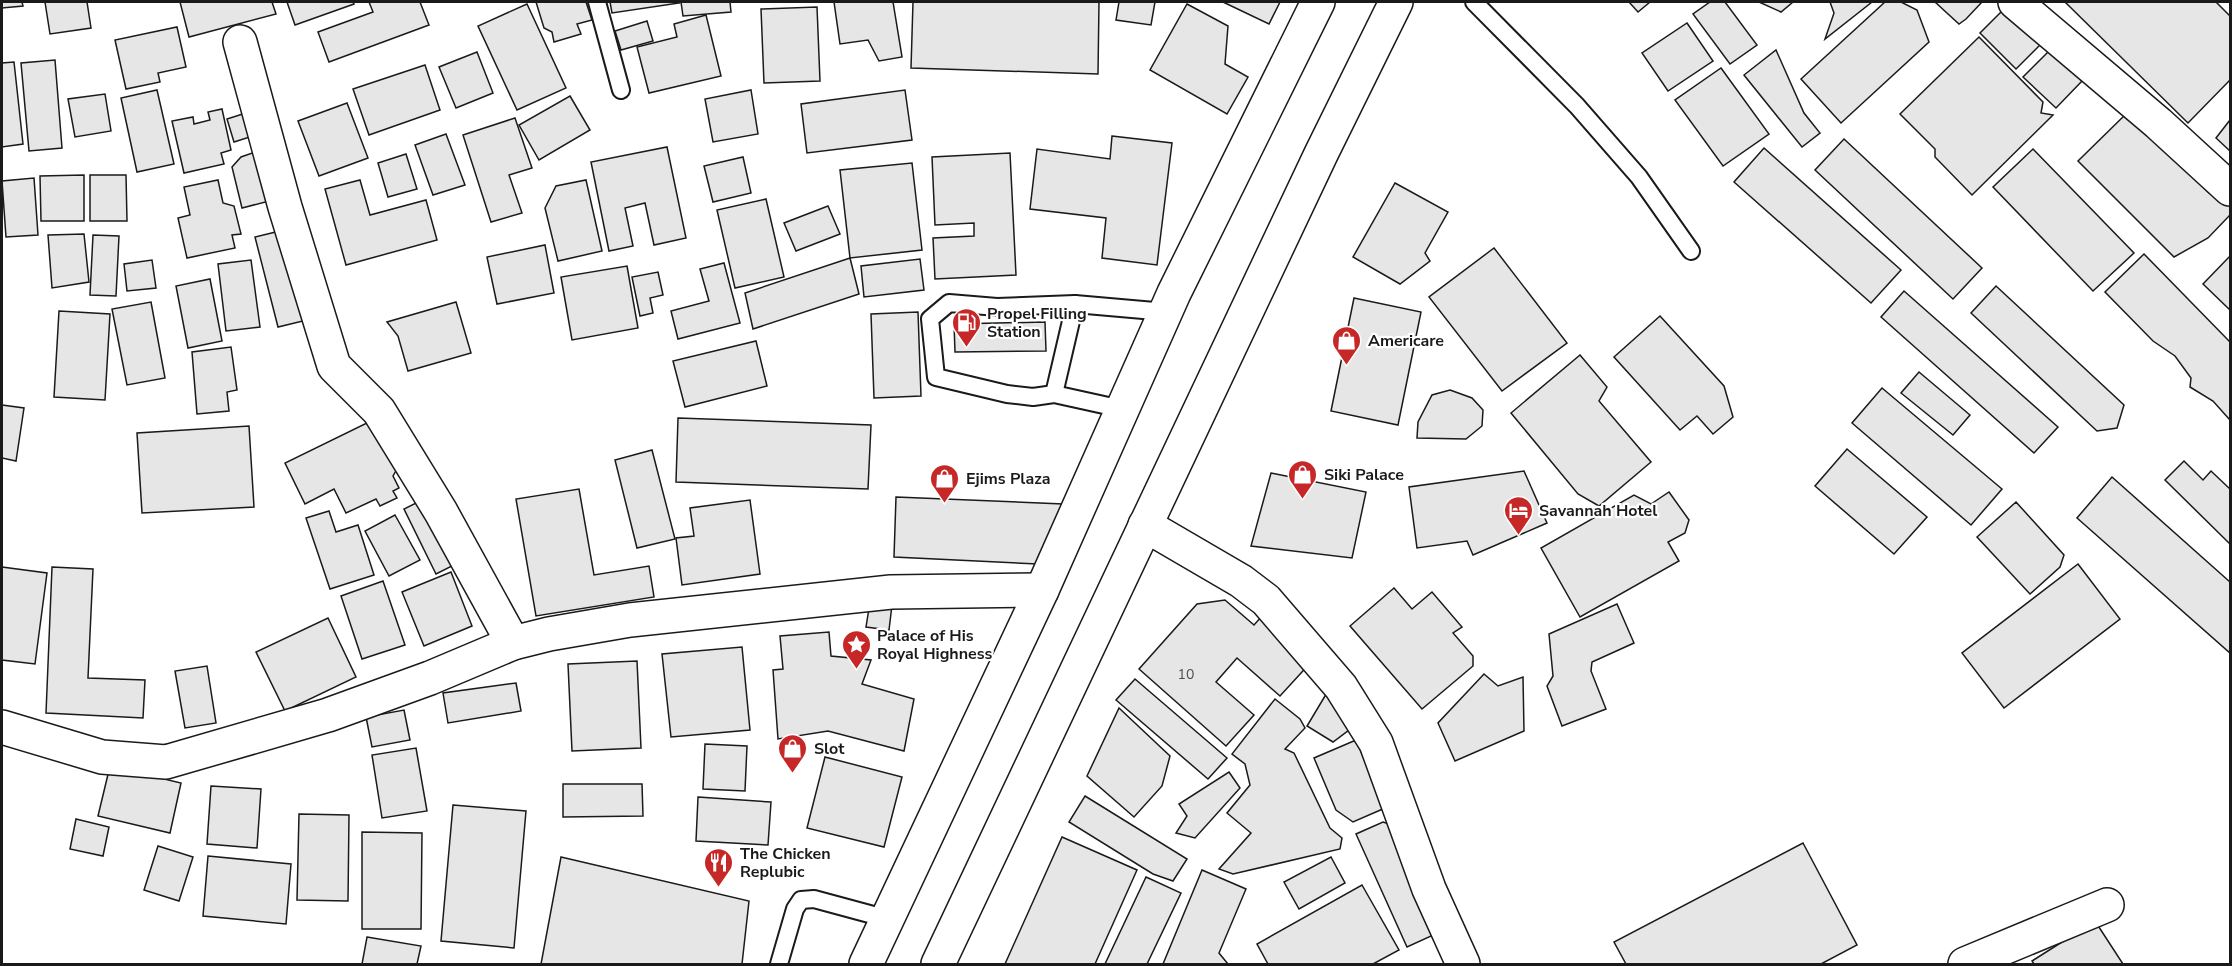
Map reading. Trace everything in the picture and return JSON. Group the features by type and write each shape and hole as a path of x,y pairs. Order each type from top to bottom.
{"street":[{"path":"866,964 1042,590 1166,312 1318,2"},
{"path":"938,964 1321,154 1396,2"},
{"path":"2015,2 2158,123 2230,189"},
{"path":"240,42 285,207 334,366 380,411 441,512 513,643"},
{"path":"1145,525 1241,581 1266,600 1341,687 1376,743 1429,889 1463,964"},
{"path":"2,727 102,757 166,762 328,715 430,678 513,643 549,634 630,620 891,592 1042,590"},
{"path":"1965,964 2107,905"}],"lane":[{"path":"597,2 621,90"},
{"path":"1474,2 1578,106 1639,177 1691,251"},
{"path":"1122,409 1054,394 1033,397 1007,394 936,377 930,319 949,303 998,307 1075,304 1166,312"},
{"path":"1054,394 1075,304"},
{"path":"779,964 795,909 801,900 814,898 888,919"}],"building":[{"path":"2,2 22,2 23,6 2,8"},
{"path":"45,2 87,2 91,28 50,34"},
{"path":"180,2 272,2 276,14 189,37"},
{"path":"287,2 353,2 354,4 295,25"},
{"path":"369,2 420,2 429,25 329,62 318,32 373,12"},
{"path":"536,2 586,2 592,20 577,24 581,34 554,42 552,32 544,28"},
{"path":"610,2 678,2 679,3 612,13"},
{"path":"681,2 730,2 731,12 683,16"},
{"path":"834,2 893,2 902,57 879,61 868,40 840,44"},
{"path":"913,2 1099,2 1098,74 911,68"},
{"path":"1119,2 1155,2 1151,25 1116,20"},
{"path":"1223,2 1280,2 1269,24"},
{"path":"1629,2 1650,2 1638,12"},
{"path":"1710,2 1725,2 1757,45 1730,64 1693,14"},
{"path":"1759,2 1793,2 1781,12"},
{"path":"1830,2 1872,2 1825,39 1834,13"},
{"path":"1885,2 1901,2 1917,10 1929,42 1841,123 1801,79"},
{"path":"1935,2 1982,2 1959,24"},
{"path":"2065,2 2216,2 2230,16 2230,80 2188,123"},
{"path":"527,4 566,88 517,110 478,26"},
{"path":"1187,4 1228,26 1225,64 1248,77 1227,114 1150,70"},
{"path":"2008,5 2044,41 2016,69 1980,33"},
{"path":"817,7 820,81 764,83 761,9"},
{"path":"706,15 721,76 649,93 637,47 677,37 674,24"},
{"path":"647,21 653,41 621,50 615,31"},
{"path":"1687,23 1713,61 1668,91 1642,53"},
{"path":"177,27 186,67 158,73 160,82 126,89 115,40"},
{"path":"1979,37 2043,102 2041,113 2053,115 1972,195 1935,157 1935,149 1900,114"},
{"path":"1776,50 1804,113 1820,133 1802,147 1744,75"},
{"path":"2050,50 2082,81 2056,108 2023,77"},
{"path":"477,52 493,93 456,108 439,67"},
{"path":"55,60 62,148 29,151 21,63"},
{"path":"14,62 23,144 2,147 2,63"},
{"path":"425,65 440,110 369,135 353,89"},
{"path":"1721,68 1769,134 1723,166 1675,100"},
{"path":"157,90 174,164 137,172 121,98"},
{"path":"751,90 758,134 713,142 705,99"},
{"path":"905,90 912,140 807,153 801,104"},
{"path":"105,94 111,131 75,137 68,99"},
{"path":"570,96 590,130 539,160 519,125"},
{"path":"347,103 368,158 319,176 298,121"},
{"path":"222,109 231,150 221,153 224,164 184,173 172,121 193,117 194,124 210,120 208,112"},
{"path":"249,112 256,135 234,142 227,119"},
{"path":"2128,112 2209,193 2217,185 2230,198 2230,215 2208,238 2174,257 2078,161"},
{"path":"515,118 532,168 509,175 522,213 491,222 463,135"},
{"path":"2230,120 2230,151 2216,138"},
{"path":"446,134 465,185 433,195 415,145"},
{"path":"1112,136 1172,143 1157,265 1102,258 1106,218 1030,209 1037,149 1110,159"},
{"path":"1844,139 1982,268 1953,299 1815,170"},
{"path":"667,147 686,238 654,245 645,203 625,208 633,246 609,251 591,162"},
{"path":"1764,148 1901,270 1871,303 1734,182"},
{"path":"2033,149 2134,253 2093,291 1993,187"},
{"path":"261,150 273,200 242,208 232,167 241,157"},
{"path":"1010,153 1016,275 935,279 933,238 974,236 974,223 935,225 932,157"},
{"path":"406,154 417,189 388,197 378,163"},
{"path":"743,157 751,193 713,202 704,166"},
{"path":"912,163 922,250 850,258 840,170"},
{"path":"84,175 84,221 41,221 40,176"},
{"path":"90,175 126,175 127,221 90,221"},
{"path":"34,178 38,235 6,237 2,181"},
{"path":"218,180 223,203 234,206 241,234 232,235 235,248 187,258 178,218 190,215 184,187"},
{"path":"360,180 370,215 426,200 437,240 346,265 325,189"},
{"path":"586,180 602,251 558,261 545,208 556,186"},
{"path":"1395,183 1448,212 1425,253 1430,261 1400,284 1353,257"},
{"path":"766,199 784,277 735,288 717,210"},
{"path":"828,206 840,234 796,251 784,223"},
{"path":"284,230 307,320 278,327 255,237"},
{"path":"84,234 89,282 52,288 48,235"},
{"path":"93,235 119,236 116,296 90,295"},
{"path":"545,245 554,293 497,304 487,257"},
{"path":"1494,248 1567,343 1502,391 1429,297"},
{"path":"2144,254 2230,342 2230,420 2213,401 2190,387 2191,378 2175,356 2153,341 2105,292"},
{"path":"2230,256 2230,310 2203,284"},
{"path":"850,258 859,294 753,329 745,293"},
{"path":"920,259 924,290 864,297 861,266"},
{"path":"152,260 156,288 127,291 124,264"},
{"path":"251,260 260,327 226,331 218,264"},
{"path":"724,263 740,323 678,339 671,311 709,301 700,269"},
{"path":"627,266 638,328 572,340 561,277"},
{"path":"658,272 663,295 650,298 653,313 640,316 632,277"},
{"path":"210,279 222,341 188,348 176,286"},
{"path":"1996,286 2124,405 2117,428 2097,431 1971,313"},
{"path":"1904,291 2058,427 2034,453 1881,317"},
{"path":"1354,298 1421,312 1398,425 1331,411"},
{"path":"151,302 165,378 127,385 112,309"},
{"path":"456,302 471,353 408,371 398,336 387,322"},
{"path":"59,311 110,314 105,400 54,397"},
{"path":"918,312 921,396 874,398 871,314"},
{"path":"1660,316 1724,386 1733,417 1713,434 1697,416 1680,430 1614,357"},
{"path":"1045,322 1046,351 955,352 954,324"},
{"path":"756,341 767,386 685,407 673,361"},
{"path":"231,347 237,390 227,392 229,411 197,414 192,352"},
{"path":"1580,355 1607,387 1599,401 1651,462 1599,506 1578,494 1511,413"},
{"path":"1919,372 1970,415 1953,435 1901,393"},
{"path":"1882,388 2002,489 1971,525 1852,423"},
{"path":"1450,390 1472,398 1483,410 1482,426 1466,439 1417,438 1418,422 1432,395"},
{"path":"2,405 24,408 16,461 2,458"},
{"path":"678,418 871,425 868,489 676,482"},
{"path":"373,420 397,469 393,476 399,488 393,491 397,498 380,506 376,499 346,513 334,489 305,504 285,463"},
{"path":"249,426 254,507 142,513 137,433"},
{"path":"1847,449 1927,517 1894,554 1815,486"},
{"path":"652,450 675,539 637,548 615,460"},
{"path":"2184,461 2203,480 2211,471 2230,489 2230,544 2165,480"},
{"path":"1524,471 1547,523 1473,555 1467,541 1417,548 1409,487"},
{"path":"1271,473 1366,492 1352,558 1251,546"},
{"path":"2112,477 2230,582 2230,653 2077,518"},
{"path":"579,489 594,575 649,566 654,597 536,616 516,499"},
{"path":"1669,492 1689,520 1685,533 1668,542 1679,561 1580,617 1541,548 1634,495 1651,504"},
{"path":"896,497 1063,504 1059,565 894,557"},
{"path":"426,498 458,563 436,574 404,509"},
{"path":"750,500 760,574 682,585 676,538 694,536 690,508"},
{"path":"2016,502 2064,555 2060,567 2030,594 1977,537"},
{"path":"329,511 336,532 358,525 374,575 330,589 306,518"},
{"path":"395,515 420,560 389,576 365,531"},
{"path":"2078,564 2120,619 2004,708 1962,653"},
{"path":"2,567 47,573 35,664 2,660"},
{"path":"52,567 93,569 88,678 145,680 143,718 46,713"},
{"path":"451,572 472,626 424,646 402,592"},
{"path":"383,581 405,645 362,659 341,596"},
{"path":"1394,588 1412,609 1432,592 1462,627 1453,633 1473,656 1473,666 1422,709 1350,626"},
{"path":"1225,600 1254,625 1262,616 1312,661 1280,696 1237,658 1216,682 1254,715 1226,746 1139,669 1197,604"},
{"path":"870,602 892,605 889,630 866,627"},
{"path":"1617,604 1634,643 1592,662 1591,671 1606,709 1562,726 1547,686 1553,676 1549,634"},
{"path":"328,618 356,677 285,711 256,652"},
{"path":"829,632 831,656 871,660 862,684 914,699 904,751 828,731 778,739 773,670 783,669 780,636"},
{"path":"742,647 750,730 671,737 662,654"},
{"path":"637,661 641,748 572,751 568,664"},
{"path":"207,666 216,723 185,728 175,671"},
{"path":"1484,674 1498,686 1523,677 1524,731 1455,761 1438,723"},
{"path":"1135,679 1227,758 1208,779 1116,700"},
{"path":"516,683 521,711 448,723 443,693"},
{"path":"1328,691 1353,727 1333,742 1307,726"},
{"path":"1275,699 1300,719 1305,728 1285,749 1294,753 1330,828 1342,838 1340,849 1233,874 1219,869 1251,833 1227,813 1250,785 1245,764 1232,754"},
{"path":"1119,708 1170,756 1162,786 1134,817 1087,776"},
{"path":"404,710 410,740 372,747 366,717"},
{"path":"1356,740 1385,808 1353,822 1336,810 1314,758"},
{"path":"705,744 747,746 745,791 703,789"},
{"path":"416,748 427,811 382,818 372,755"},
{"path":"825,757 902,777 884,847 807,828"},
{"path":"110,766 181,783 170,833 98,816"},
{"path":"1229,772 1240,788 1195,838 1176,833 1187,816 1179,804"},
{"path":"563,784 642,784 643,816 563,817"},
{"path":"211,786 261,789 257,848 207,844"},
{"path":"1085,796 1187,859 1173,881 1153,874 1069,822"},
{"path":"698,797 771,802 768,845 696,841"},
{"path":"453,805 526,811 514,948 441,941"},
{"path":"299,814 349,815 348,901 297,900"},
{"path":"76,819 109,827 103,856 70,849"},
{"path":"1383,822 1392,825 1440,932 1407,947 1356,834"},
{"path":"362,832 422,833 421,929 362,929"},
{"path":"1062,837 1137,870 1095,964 1005,964"},
{"path":"1803,843 1857,945 1821,964 1626,964 1614,942"},
{"path":"158,846 193,857 179,901 144,890"},
{"path":"208,856 291,864 286,924 203,916"},
{"path":"561,857 749,901 742,964 541,964"},
{"path":"1331,857 1345,883 1299,909 1284,882"},
{"path":"1202,870 1246,889 1219,953 1228,964 1163,964"},
{"path":"1146,877 1181,893 1147,964 1105,964"},
{"path":"1362,885 1399,950 1373,964 1268,964 1257,944"},
{"path":"2095,921 2123,964 2034,964 2032,961"},
{"path":"367,937 421,946 417,964 362,964"}],"place":[{"name":"Propel Filling Station","path":"966,348"},
{"name":"Americare","path":"1347,366"},
{"name":"Siki Palace","path":"1303,500"},
{"name":"Ejims Plaza","path":"945,504"},
{"name":"Savannah Hotel","path":"1518,536"},
{"name":"Palace of His Royal Highness","path":"856,670"},
{"name":"Slot","path":"793,774"},
{"name":"The Chicken Replubic","path":"719,888"}]}
